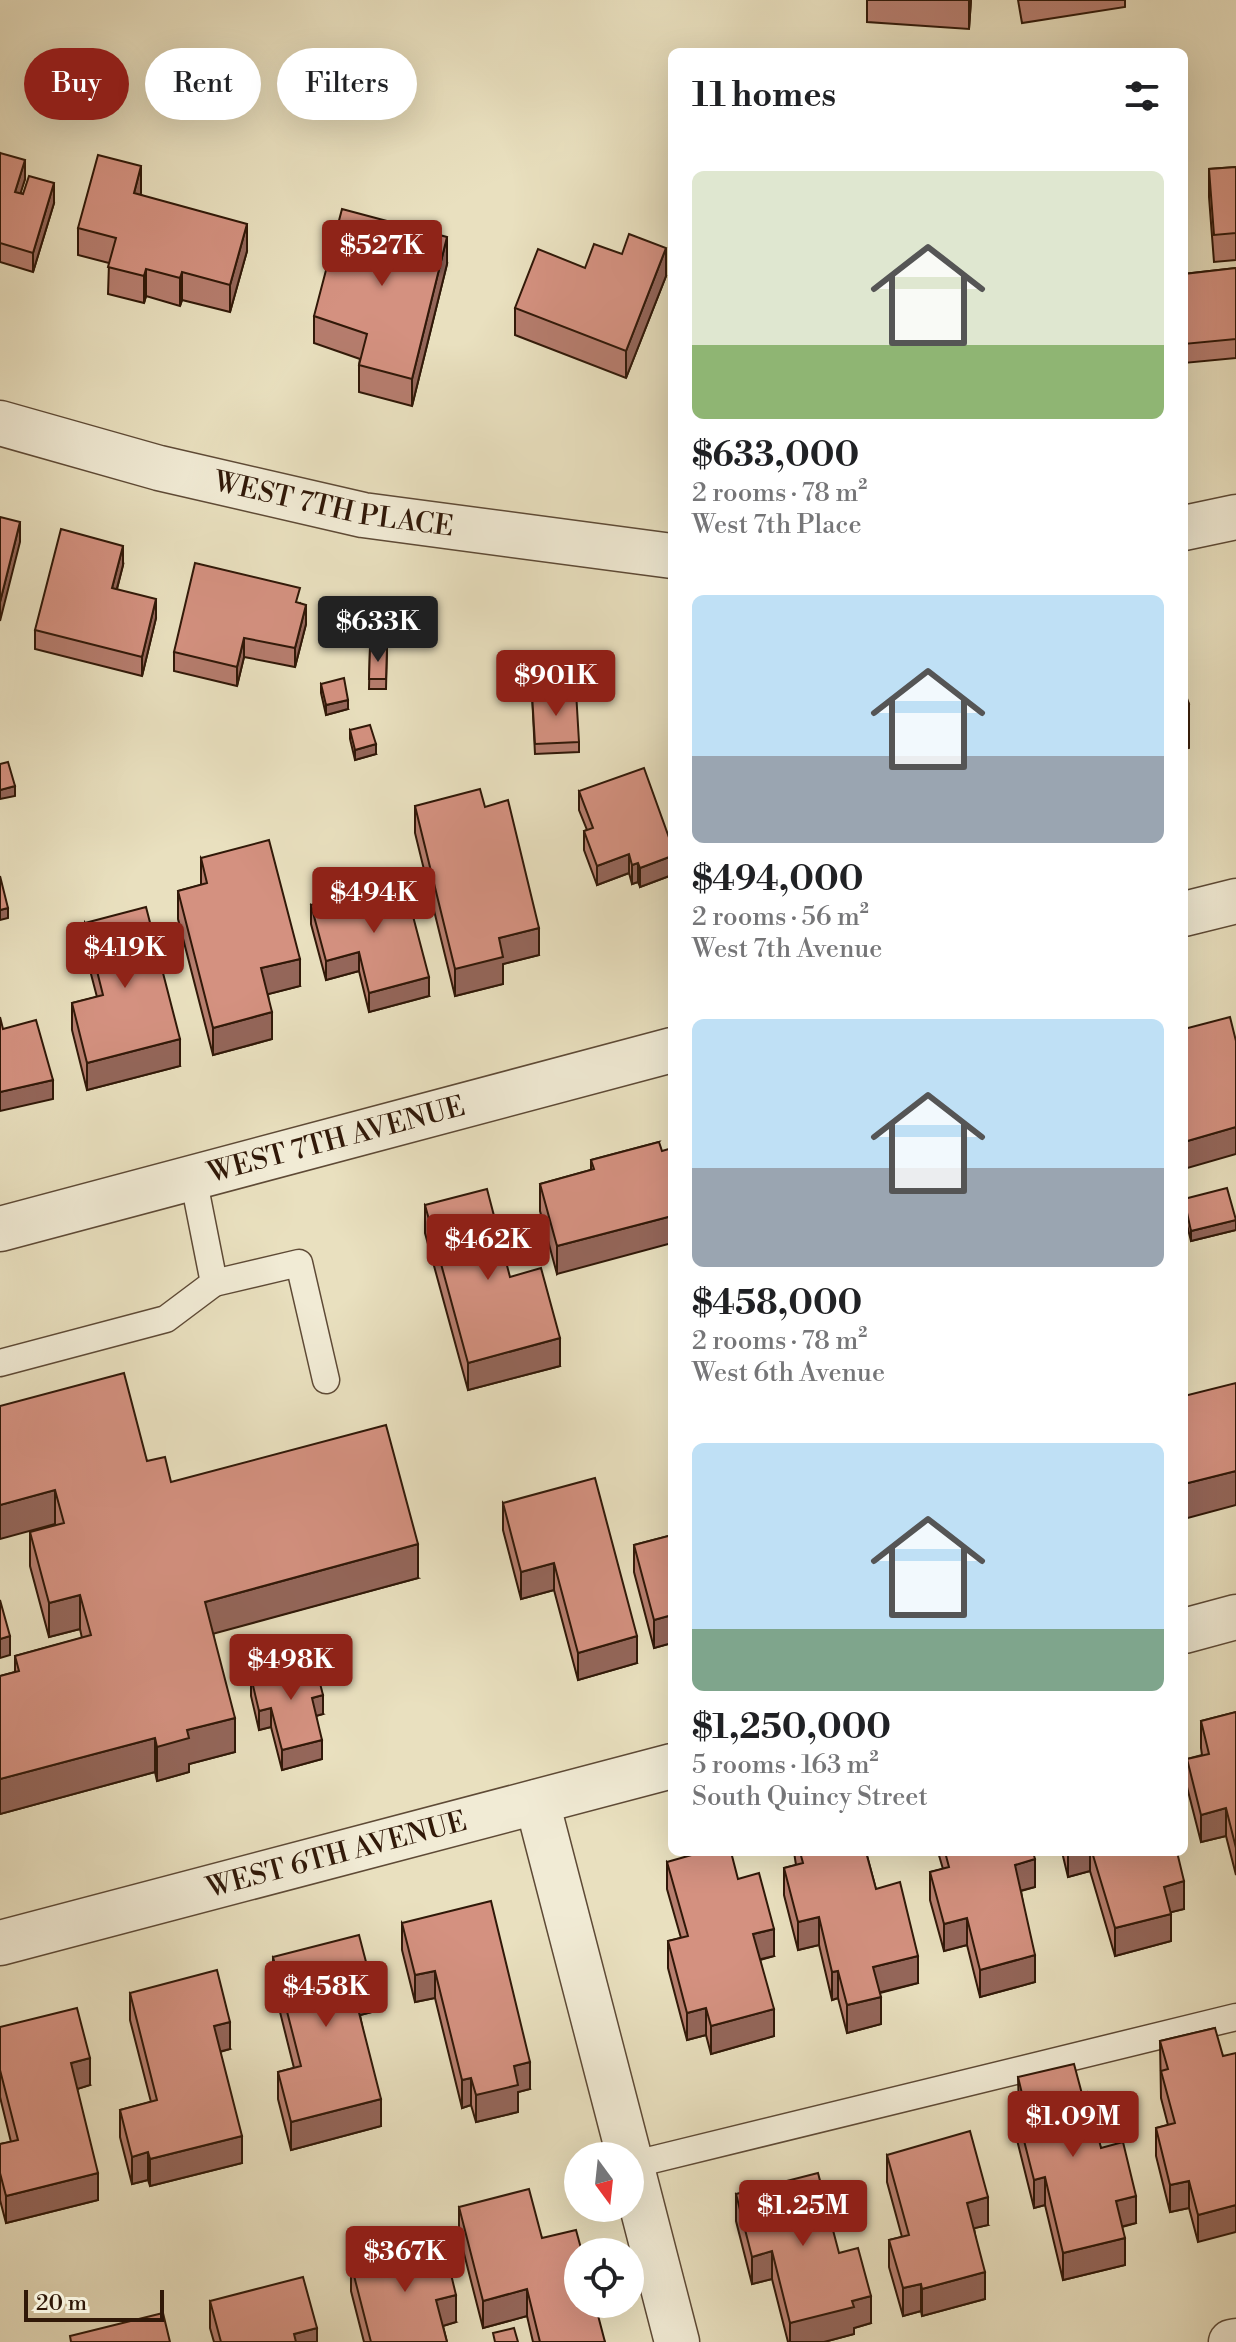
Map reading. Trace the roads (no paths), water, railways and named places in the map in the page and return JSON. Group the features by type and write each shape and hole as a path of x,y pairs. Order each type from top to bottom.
{"street":[{"name":"WEST 7TH PLACE","path":"0,423 159,468 363,515 668,555"},
{"path":"1188,527 1236,517"},
{"path":"1188,913 1236,901"},
{"name":"WEST 7TH AVENUE","path":"0,1229 668,1051"},
{"path":"1188,1630 1236,1617"},
{"name":"WEST 6TH AVENUE","path":"0,1943 668,1767"},
{"path":"537,1802 625,2142"},
{"path":"644,2214 677,2342"}],"lane":[{"path":"193,1177 214,1283"},
{"path":"0,1363 166,1319 214,1283 299,1263 326,1380"},
{"path":"644,2157 1236,2017"}]}
